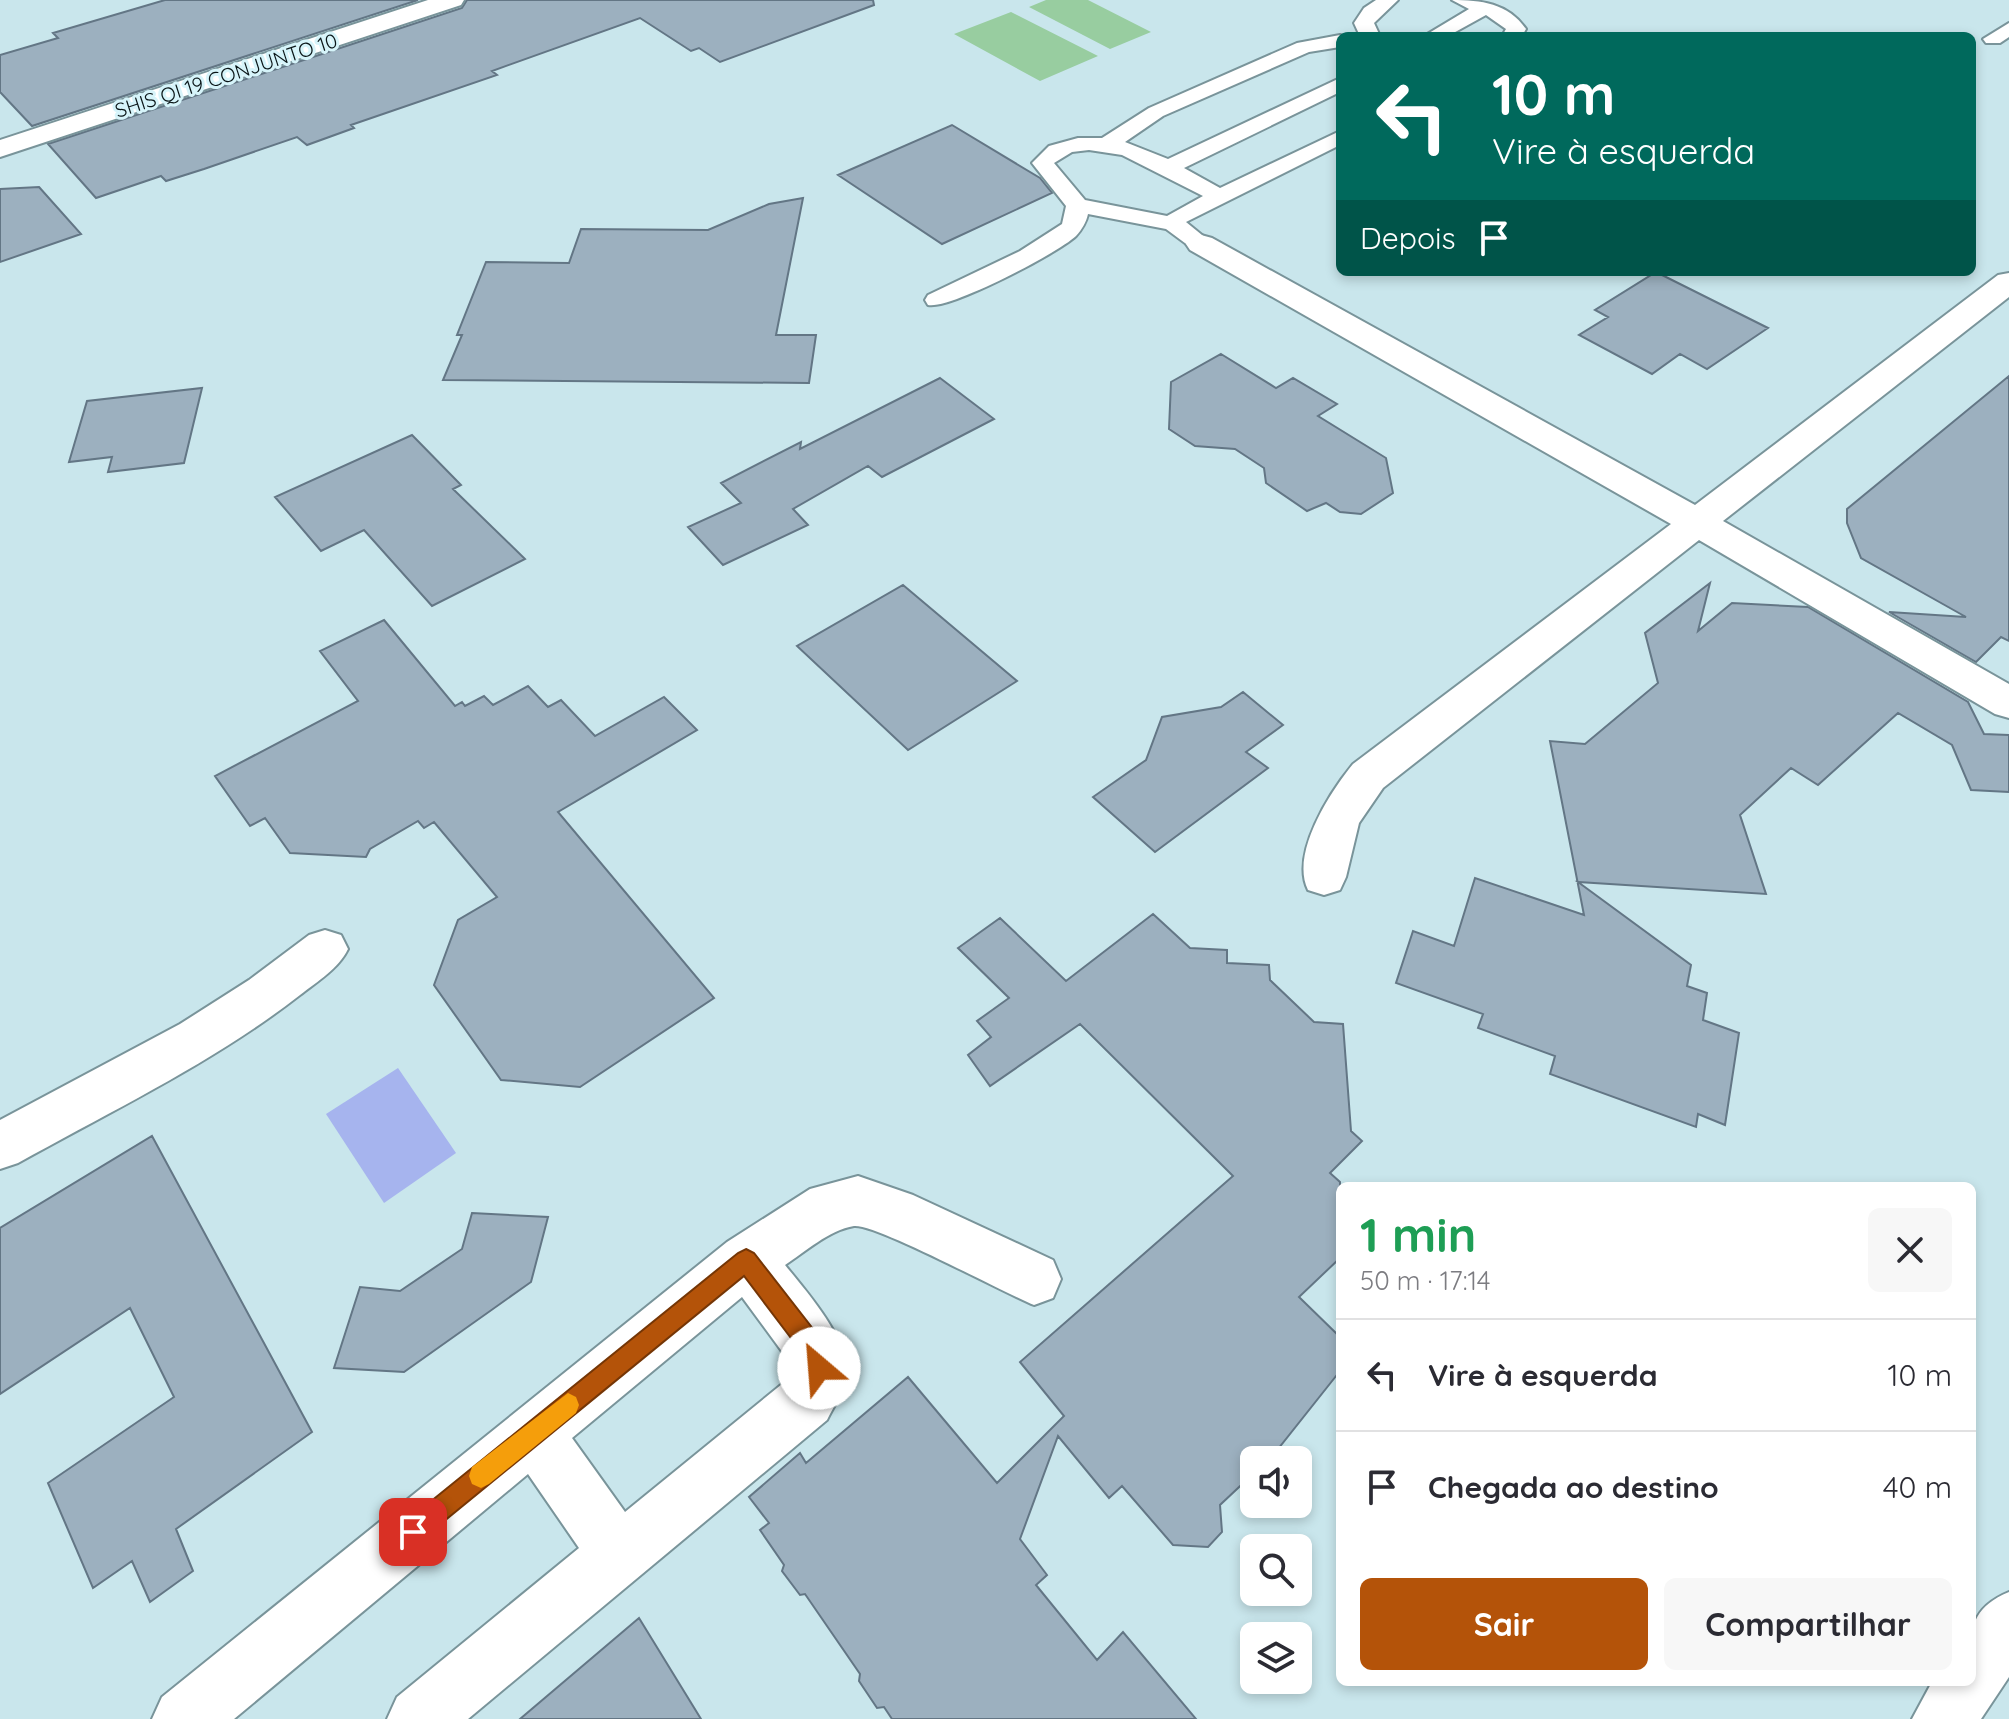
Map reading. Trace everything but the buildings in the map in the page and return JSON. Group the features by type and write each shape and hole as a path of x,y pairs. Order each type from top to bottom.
{"street":[{"name":"SHIS QI 19 CONJUNTO 10","path":"0,149 452,0"},
{"path":"1187,234 2009,703"},
{"path":"1324,877 1335,824 1350,796 1368,776 2009,282"},
{"path":"0,1146 197,1039 266,994 325,949"},
{"path":"193,1716 746,1260 828,1207 858,1201 895,1213 1034,1279"},
{"path":"419,1719 807,1400 816,1384 819,1368 809,1342 746,1260"},
{"path":"534,1433 619,1554"},
{"path":"1976,1671 2009,1623"},
{"path":"1944,1719 1966,1686"}],"lane":[{"path":"1368,32 1364,23 1366,17 1389,0"},
{"path":"1461,0 1510,20 1516,29 1514,32"},
{"path":"1441,32 1485,8"},
{"path":"1104,146 1156,112 1304,47 1336,42"},
{"path":"1165,169 1336,86"},
{"path":"1187,234 1177,218 1217,195 1336,139"},
{"path":"1187,234 1077,205 1043,163 1047,156 1066,148 1122,147 1217,195"},
{"path":"937,300 1064,236 1073,225 1077,205"}],"green space":[{"path":"1046,0 1088,0 1151,32 1110,49 1029,7"},
{"path":"1011,12 1098,56 1040,81 954,34"}],"water":[{"path":"398,1068 456,1153 384,1203 326,1114"}],"slow traffic":[{"path":"481,1476 568,1405"}],"route":[{"path":"413,1532 746,1260 809,1342 819,1368"}]}
